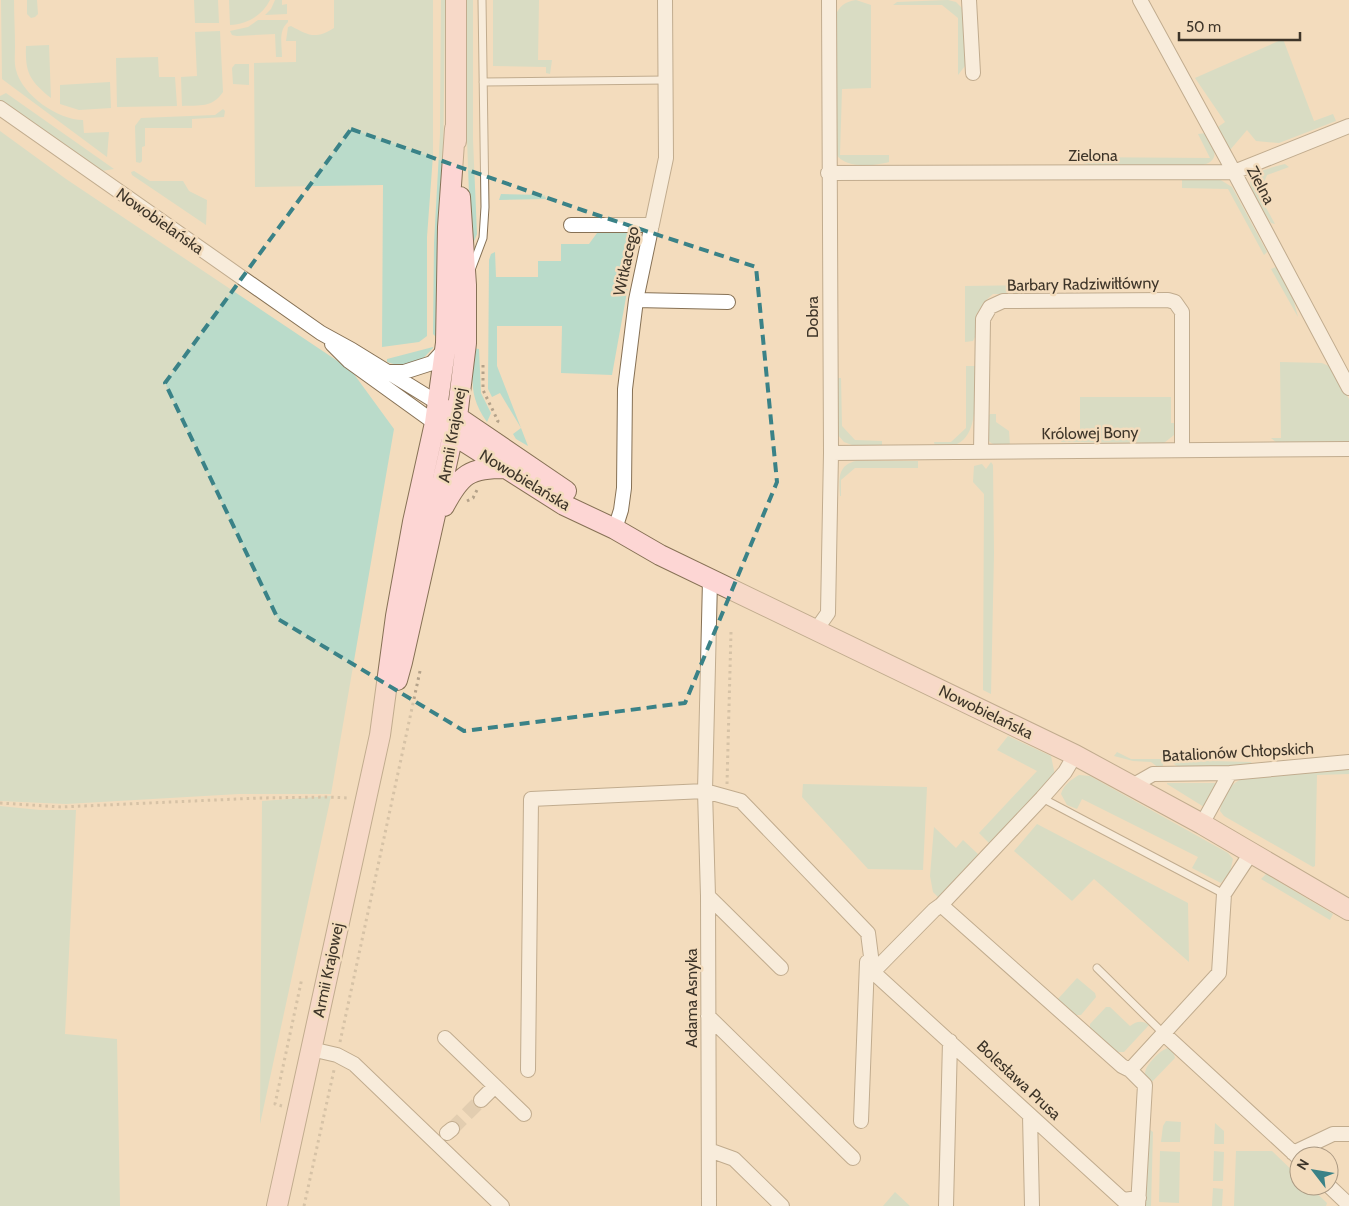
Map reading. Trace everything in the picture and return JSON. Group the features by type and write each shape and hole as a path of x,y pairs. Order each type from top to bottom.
{"street":[{"name":"Armii Krajowej","path":"277,1206 380,735 402,662 455,427 466,343 466,285 456,129 456,0"},
{"name":"Witkacego","path":"615,529 621,510 624,488 625,389 636,300 666,158 665,0"},
{"name":"Dobra","path":"816,630 828,613 831,453 828,0"},
{"path":"969,0 973,74"},
{"name":"Zielna","path":"1140,0 1349,388"},
{"name":"Nowobielańska","path":"0,108 321,333 438,403 455,427 505,468 564,505 615,529 660,555 710,580 1075,755 1202,824 1349,910"},
{"name":"Zielona","path":"828,173 1234,172 1349,126"},
{"name":"Armii Krajowej","path":"380,735 387,672 399,597 435,423 445,349 448,227 456,129"},
{"path":"572,225 652,225"},
{"path":"636,300 728,302"},
{"name":"Barbary Radziwiłłówny","path":"981,452 983,319 990,307 1003,301 1168,300 1176,302 1182,312 1182,449"},
{"name":"Nowobielańska","path":"321,333 349,361 435,423 455,427 562,488 615,529"},
{"path":"388,372 404,372 432,363 445,349"},
{"name":"Królowej Bony","path":"831,453 1349,449"},
{"path":"433,528 455,485 466,475 483,468 505,468"},
{"name":"Adama Asnyka","path":"709,1206 706,790 710,580"},
{"path":"873,972 941,905 1042,798 1065,772 1075,755"},
{"name":"Batalionów Chłopskich","path":"1132,786 1153,774 1230,773 1349,762"},
{"path":"1202,824 1230,773"},
{"path":"528,1070 531,799 706,790 741,801 868,934 873,972"},
{"path":"1130,1070 1219,974 1224,894 1251,853"},
{"path":"708,896 781,968"},
{"path":"941,905 1145,1085 1138,1202"},
{"path":"861,1121 868,934"},
{"name":"Bolesława Prusa","path":"873,972 1123,1200 1138,1202"},
{"path":"708,1016 853,1158"},
{"path":"1164,1034 1289,1150"},
{"path":"445,1038 524,1114"},
{"path":"946,1206 950,1041"},
{"path":"311,1049 337,1055 354,1064 502,1206"},
{"path":"481,1100 495,1086"},
{"path":"1030,1115 1032,1206"},
{"path":"1313,1146 1333,1134 1349,1134"},
{"path":"709,1150 734,1160 782,1206"},
{"path":"1339,1196 1349,1205"}],"lane":[{"path":"466,285 478,256 484,230 486,207 482,0"},
{"path":"483,82 666,80"},
{"path":"1042,798 1224,894"},
{"path":"1097,968 1164,1034"}],"path":[{"path":"483,363 483,390 498,421"},
{"path":"726,796 731,632"},
{"path":"304,1206 420,668"},
{"path":"0,803 53,807 259,798 328,797 353,799"}],"highlighted area":[{"path":"351,129 585,211 756,267 777,482 685,703 464,731 278,619 165,383"}],"green space":[{"path":"1,0 14,0 15,64 25,88 33,97 52,111 73,119 83,120 84,133 109,132 107,157 2,79"},
{"path":"27,0 37,0 38,14 35,17 31,18 27,14"},
{"path":"194,0 218,0 219,23 195,23"},
{"path":"229,0 270,0 258,15 248,21 230,25"},
{"path":"275,0 282,0 282,5 287,4 287,14 265,15 271,9"},
{"path":"334,0 433,0 433,155 427,237 427,336 419,342 382,347 383,185 255,187 254,63 296,62 296,41 286,41 288,27 291,26 312,35 322,34 334,28"},
{"path":"441,0 445,0 443,178 436,337 433,334 434,243 440,134"},
{"path":"465,0 473,0 473,140 477,234 471,249 465,84"},
{"path":"493,0 539,0 538,60 552,60 550,74 546,73 546,67 493,66"},
{"path":"856,0 871,5 871,88 842,89 840,155 889,155 889,162 876,165 853,164 840,159 836,154 835,16 843,5"},
{"path":"948,0 956,2 963,9 966,18 965,66 958,75 958,18 942,5 893,5 897,2"},
{"path":"258,20 288,20 282,34 282,57 276,57 275,34 237,36 232,35 230,31 248,27"},
{"path":"220,31 223,92 214,101 205,105 182,106 181,77 197,76 195,32"},
{"path":"1283,39 1314,121 1333,114 1336,121 1279,143 1256,141 1247,130 1230,150 1218,127 1225,122 1195,78"},
{"path":"49,45 51,98 30,76 26,55 26,46"},
{"path":"158,57 159,77 175,77 177,106 117,107 116,58"},
{"path":"235,64 249,64 249,85 233,84 232,68"},
{"path":"110,82 111,108 79,110 60,104 60,85"},
{"path":"6,93 114,169 102,171 0,100 0,96"},
{"path":"223,109 225,111 224,117 192,119 192,128 145,128 145,146 142,147 142,161 140,163 136,162 135,126 141,118 215,115"},
{"path":"0,131 66,179 351,370 394,429 331,794 239,794 66,804 0,801"},
{"path":"1206,133 1213,147 1214,156 1213,159 1203,165 1088,165 1067,157 1210,158 1198,134"},
{"path":"1285,164 1289,167 1267,175 1259,195 1275,224 1271,223 1266,215 1264,215 1253,193 1251,179 1261,171"},
{"path":"134,171 150,181 183,181 189,191 207,200 206,225 132,175 131,172"},
{"path":"1219,179 1232,187 1267,252 1264,255 1228,189 1182,188 1182,180"},
{"path":"501,194 545,195 546,199 499,200"},
{"path":"597,233 630,233 636,242 612,375 561,373 562,326 497,326 497,366 528,446 516,439 513,434 521,428 500,393 492,397 488,389 489,260 491,254 495,252 496,277 538,277 538,261 561,261 561,244 589,244"},
{"path":"1276,267 1293,298 1298,317 1271,269"},
{"path":"1027,285 1027,294 993,294 985,301 976,315 975,337 973,341 965,342 965,286"},
{"path":"433,347 423,358 413,364 401,365 387,362 387,359"},
{"path":"473,348 479,349 481,393 491,413 487,422 481,413 474,395 472,378"},
{"path":"1280,362 1322,363 1331,367 1349,399 1349,443 1277,443 1271,438 1281,438"},
{"path":"966,366 975,366 975,400 972,425 967,435 960,442 948,446 935,446 934,442 951,442 966,428"},
{"path":"838,378 841,378 842,426 855,440 882,441 882,445 852,445 844,442 838,435"},
{"path":"1080,397 1171,397 1171,423 1174,423 1174,435 1164,443 1061,442 1061,437 1080,437"},
{"path":"990,414 996,414 996,422 1009,431 1010,446 992,444 987,438 985,420"},
{"path":"856,461 918,461 918,468 855,468 841,480 840,496 840,479 842,470 845,466"},
{"path":"991,462 993,465 994,553 991,694 983,690 984,494 973,482 974,466 982,464 986,469"},
{"path":"1008,736 1051,756 1055,775 991,845 979,833 1037,771 997,750"},
{"path":"1117,752 1131,759 1165,759 1162,768 1159,768 1151,762 1133,761 1114,756"},
{"path":"1173,760 1251,762 1252,764 1212,769 1190,769 1174,764"},
{"path":"1349,770 1349,774 1317,775 1315,866 1313,867 1224,816 1220,811 1228,790 1236,782 1246,777"},
{"path":"1079,775 1090,776 1228,853 1233,859 1230,872 1221,883 1192,868 1198,857 1082,799 1077,809 1067,805 1061,794 1062,791 1068,783"},
{"path":"1167,783 1215,783 1216,786 1204,807"},
{"path":"803,784 927,787 923,870 868,869 802,797"},
{"path":"331,796 260,1124 262,801"},
{"path":"0,806 40,810 76,810 65,1034 117,1039 120,1206 0,1206"},
{"path":"1037,824 1188,903 1189,962 1094,879 1072,901 1014,851"},
{"path":"934,827 956,848 963,840 979,857 944,897 938,897 933,892 930,876"},
{"path":"1266,874 1333,914 1330,920 1261,879"},
{"path":"1077,978 1095,993 1096,997 1081,1015 1072,1015 1057,1000"},
{"path":"1106,1007 1110,1007 1130,1026 1140,1022 1149,1025 1124,1052 1116,1052 1090,1028 1090,1024"},
{"path":"1168,1048 1173,1051 1175,1058 1149,1085 1145,1077 1147,1067 1158,1054"},
{"path":"1166,1121 1181,1122 1180,1142 1161,1142 1163,1126"},
{"path":"1215,1123 1224,1131 1224,1144 1214,1144"},
{"path":"1148,1128 1153,1132 1151,1206 1144,1206"},
{"path":"1160,1151 1180,1152 1179,1203 1159,1202"},
{"path":"1214,1151 1224,1152 1223,1181 1213,1181"},
{"path":"1236,1151 1272,1151 1289,1167 1289,1196 1320,1196 1327,1203 1326,1206 1234,1206"},
{"path":"1213,1188 1223,1189 1222,1206 1212,1206"},
{"path":"895,1192 910,1206 883,1206"}],"tunnel":[{"path":"452,1129 481,1100"}]}
